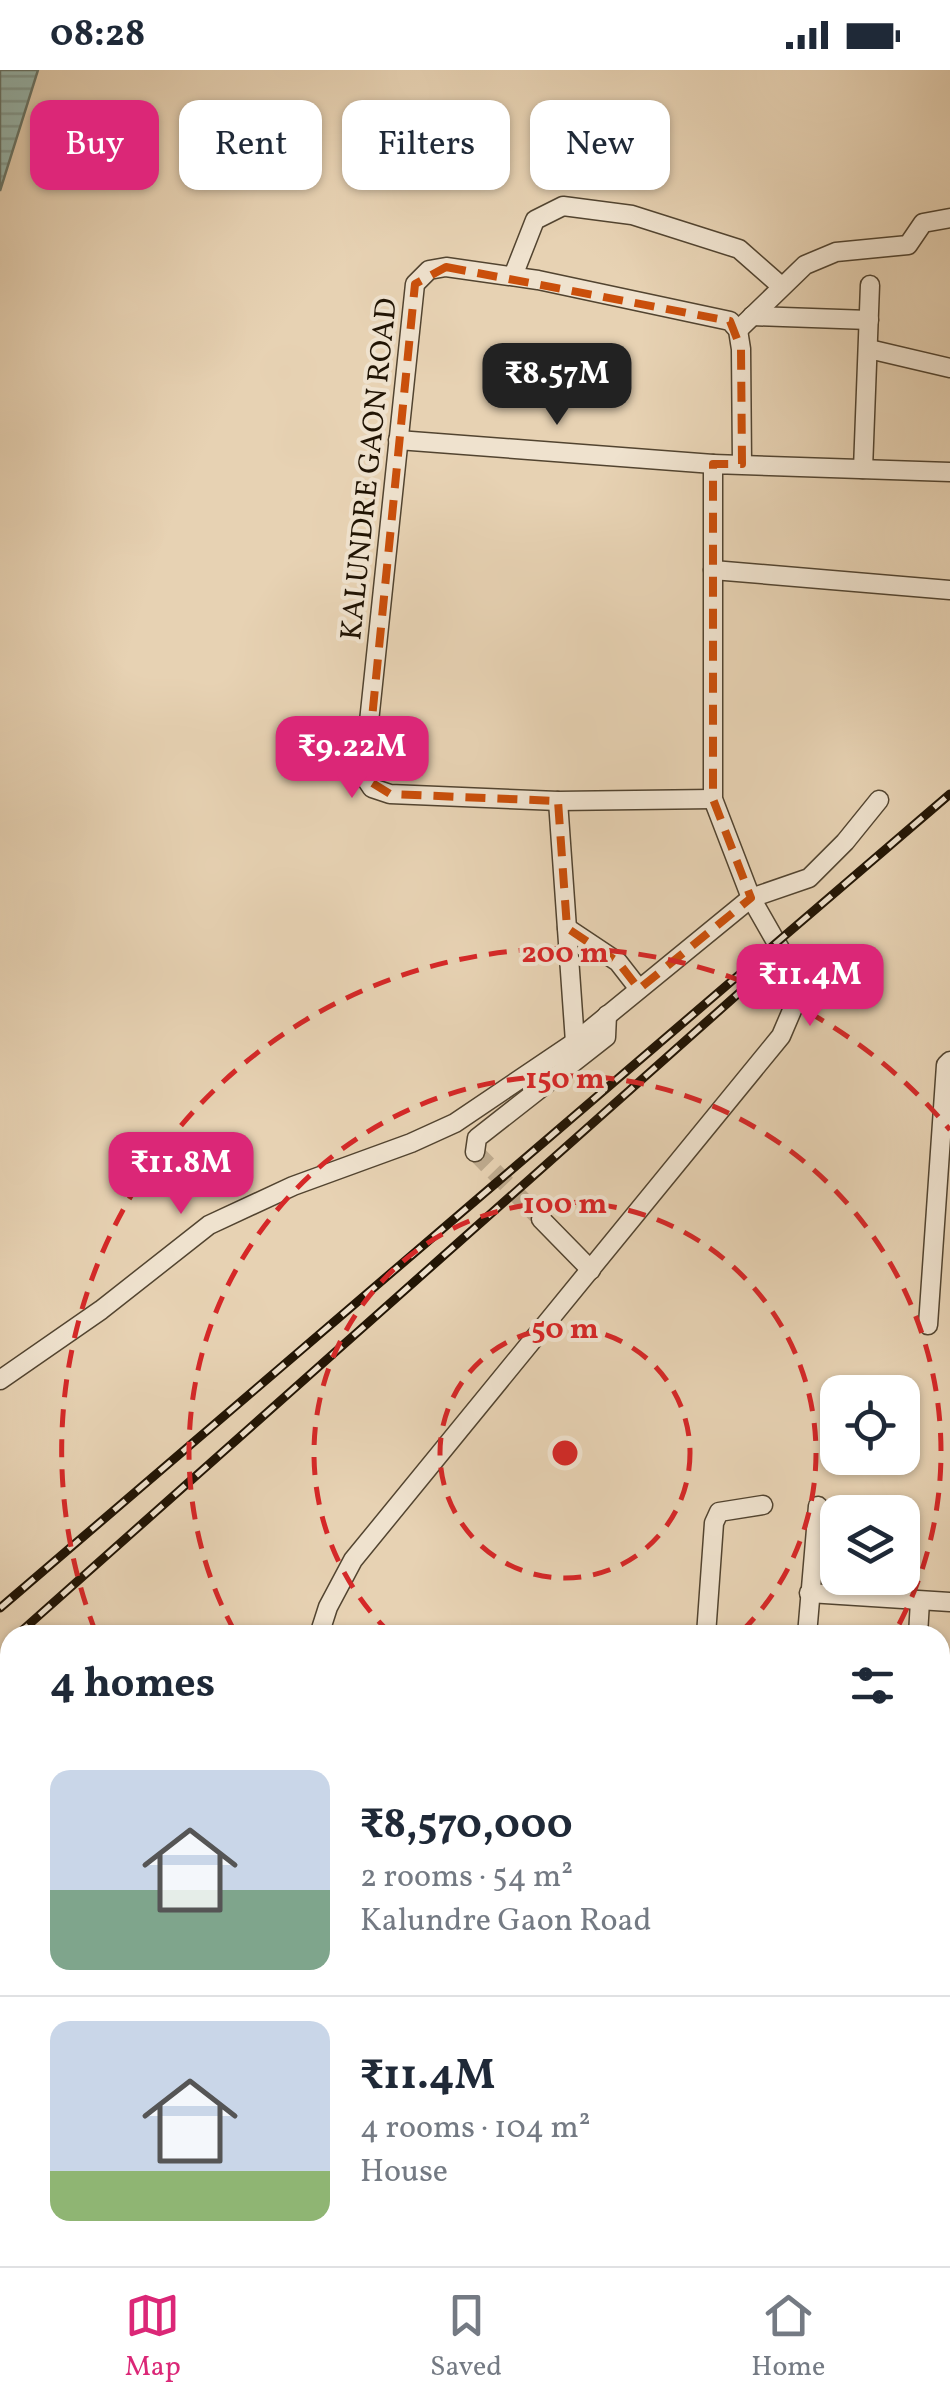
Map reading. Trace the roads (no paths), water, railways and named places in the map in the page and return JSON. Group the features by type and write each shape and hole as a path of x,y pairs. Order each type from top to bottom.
{"street":[{"path":"513,276 535,220 562,206 632,216 738,248 781,286"},
{"path":"742,464 738,330 804,265 836,252 908,245 923,223 950,218"},
{"name":"KALUNDRE GAON ROAD","path":"714,799 558,802 390,794 372,788 366,779 365,760 415,284 429,270 446,266 730,321 738,330"},
{"path":"863,468 870,285"},
{"path":"752,316 869,320"},
{"path":"868,349 950,368"},
{"path":"398,440 713,464 950,472"},
{"path":"322,1625 354,1560 781,1036 793,1008 783,954 751,898 714,799 713,464"},
{"path":"713,570 950,590"},
{"path":"0,1380 101,1310 209,1225 293,1186 456,1123 575,1042 751,898 808,878 845,842 878,800"},
{"path":"558,802 575,1042"},
{"path":"567,928 618,962 640,989"},
{"path":"474,1152 477,1138 606,1037 608,1015"},
{"path":"928,1325 946,1065 950,1061"},
{"path":"541,1220 590,1270"},
{"path":"707,1625 714,1524 719,1512 763,1505"},
{"path":"807,1625 818,1506"},
{"path":"809,1593 950,1602"},
{"path":"919,1625 920,1601"}],"water":[{"path":"0,70 38,70 0,191"}],"tunnel":[{"path":"475,1152 541,1219"}],"railway":[{"path":"0,1608 950,794"},
{"path":"28,1625 748,985"}]}
